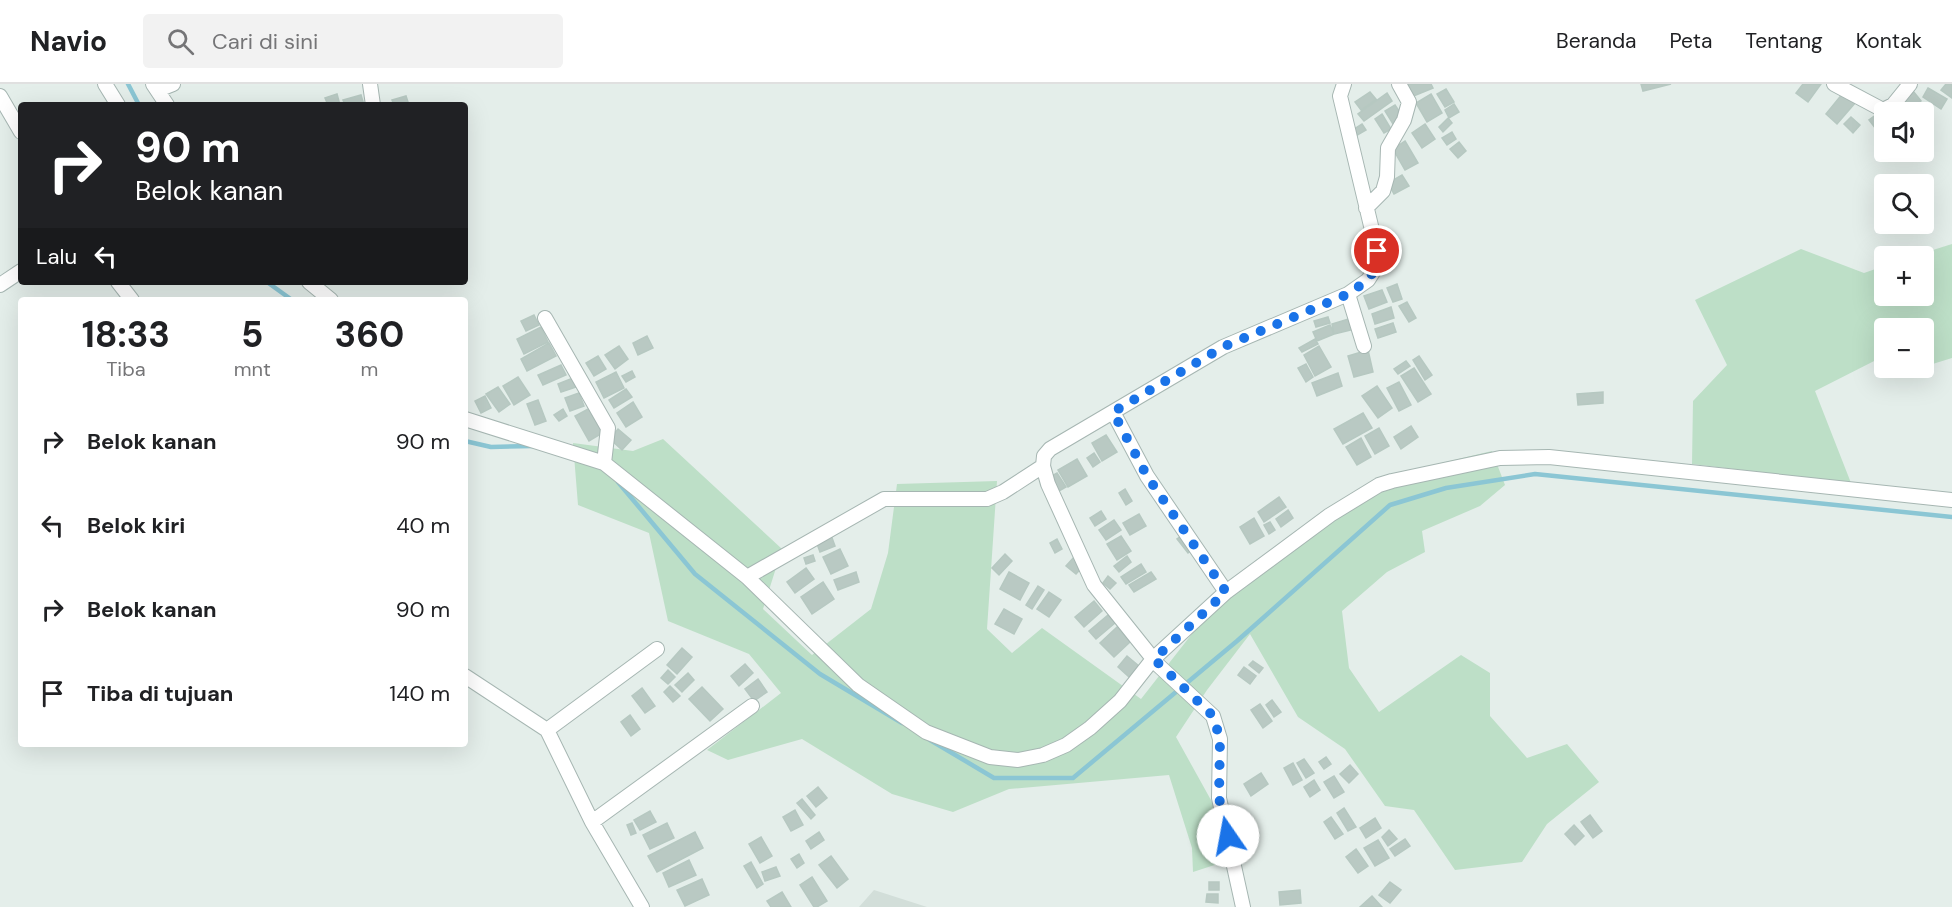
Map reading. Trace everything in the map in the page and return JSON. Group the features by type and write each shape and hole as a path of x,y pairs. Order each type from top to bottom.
{"street":[{"path":"105,84 116,102"},
{"path":"165,102 155,87 172,84"},
{"path":"370,84 373,102"},
{"path":"1244,907 1219,798 1220,739 1213,716 1156,662 1094,585 1075,538 1057,507 1043,465 1044,456 1050,449 1223,347 1348,294 1368,280 1377,262 1340,96 1344,84"},
{"path":"1366,208 1383,191 1387,177 1388,148 1404,120 1409,102 1399,84"},
{"path":"1834,84 1883,110 1893,105 1910,84"},
{"path":"0,96 18,127"},
{"path":"0,285 18,273"},
{"path":"120,285 130,297"},
{"path":"313,285 328,297"},
{"path":"1348,294 1364,346"},
{"path":"545,318 608,428 604,463"},
{"path":"1113,412 1147,476 1226,592"},
{"path":"468,421 604,463 747,576 858,685 926,732 990,756 1018,760 1043,755 1066,745 1090,728 1226,592 1330,515 1379,485 1500,458 1549,457 1952,500"},
{"path":"747,576 884,499 987,499 1003,492 1043,465"},
{"path":"547,730 657,650"},
{"path":"468,678 547,730 592,822 642,907"},
{"path":"592,822 752,706"}],"shaded area":[{"path":"874,890 927,907 859,907"}],"green space":[{"path":"1952,244 1952,358 1934,364 1934,318 1874,318 1874,361 1815,391 1851,483 1692,464 1693,401 1727,365 1695,300 1801,249 1864,273 1874,270 1874,306 1934,306 1934,250"},
{"path":"663,439 782,549 763,609 812,655 871,609 888,553 897,484 997,481 987,629 1012,653 1042,628 1141,699 1195,630 1256,560 1310,526 1366,501 1416,469 1492,451 1505,485 1480,506 1422,531 1425,552 1387,572 1342,611 1349,668 1379,712 1461,655 1490,673 1490,716 1527,758 1567,744 1599,782 1547,824 1522,862 1455,870 1414,810 1385,806 1345,749 1298,717 1250,634 1207,690 1176,737 1242,856 1193,872 1192,848 1169,775 1009,789 953,812 892,794 802,739 728,760 707,750 781,693 749,654 668,621 649,533 578,505 573,443 633,451"}],"building":[{"path":"1406,84 1431,84 1433,88 1411,97"},
{"path":"1641,84 1671,84 1643,91"},
{"path":"1803,84 1821,84 1808,102 1796,93"},
{"path":"1946,84 1952,84 1952,98 1941,90"},
{"path":"1928,88 1947,99 1941,109 1934,102 1923,97"},
{"path":"1446,89 1454,102 1445,107 1437,94"},
{"path":"1913,91 1921,101 1920,102 1899,102"},
{"path":"1370,92 1376,99 1361,110 1355,102"},
{"path":"1387,93 1392,101 1364,121 1358,114"},
{"path":"1843,93 1855,103 1837,124 1826,114"},
{"path":"337,94 339,102 327,102 325,98"},
{"path":"1431,94 1442,113 1427,122 1416,103"},
{"path":"361,95 363,102 344,102 343,100"},
{"path":"406,96 408,102 393,102 392,100"},
{"path":"1454,104 1459,112 1449,118 1445,110"},
{"path":"1395,105 1403,117 1393,124 1385,111"},
{"path":"1382,114 1391,129 1384,133 1375,119"},
{"path":"1874,116 1874,126 1869,120"},
{"path":"1851,117 1860,125 1853,133 1844,124"},
{"path":"1448,118 1452,123 1443,132 1439,127"},
{"path":"1362,124 1366,130 1354,137 1351,131"},
{"path":"1425,124 1435,139 1422,148 1412,133"},
{"path":"1452,132 1456,139 1447,145 1442,138"},
{"path":"1405,141 1418,163 1405,170 1393,149"},
{"path":"1459,142 1466,151 1458,158 1450,149"},
{"path":"1402,175 1409,186 1394,194 1388,183"},
{"path":"1397,284 1402,299 1393,302 1387,288"},
{"path":"1382,290 1387,302 1369,309 1364,296"},
{"path":"1407,302 1416,318 1409,322 1399,306"},
{"path":"1391,307 1394,318 1375,324 1372,314"},
{"path":"534,315 539,325 526,331 521,321"},
{"path":"1328,317 1330,323 1316,327 1314,321"},
{"path":"1352,318 1355,329 1334,334 1332,324"},
{"path":"1393,323 1396,332 1378,338 1375,329"},
{"path":"1330,325 1334,334 1317,341 1313,332"},
{"path":"541,327 548,342 524,354 517,339"},
{"path":"647,336 653,348 638,355 633,343"},
{"path":"1315,339 1318,344 1302,352 1299,348"},
{"path":"549,343 556,356 527,371 521,359"},
{"path":"619,346 628,359 615,369 605,355"},
{"path":"1319,346 1331,367 1315,376 1304,355"},
{"path":"1368,350 1373,372 1354,377 1348,356"},
{"path":"598,356 606,369 594,376 586,363"},
{"path":"1419,356 1432,375 1425,380 1413,360"},
{"path":"1406,361 1410,366 1398,374 1394,369"},
{"path":"1306,364 1313,377 1306,382 1298,368"},
{"path":"561,365 566,375 543,385 538,375"},
{"path":"1414,368 1431,394 1418,402 1401,376"},
{"path":"632,371 635,377 626,382 622,376"},
{"path":"616,372 624,388 604,398 596,382"},
{"path":"1338,373 1342,386 1317,396 1312,383"},
{"path":"518,377 530,395 514,405 503,386"},
{"path":"573,378 576,387 561,392 558,384"},
{"path":"1399,382 1411,405 1399,411 1387,388"},
{"path":"1377,386 1392,408 1378,418 1362,396"},
{"path":"498,387 510,404 499,412 486,394"},
{"path":"626,389 632,397 614,408 609,400"},
{"path":"1603,392 1603,403 1578,405 1577,394"},
{"path":"579,393 584,406 570,411 565,398"},
{"path":"485,396 491,408 481,413 475,401"},
{"path":"538,400 546,421 535,425 527,404"},
{"path":"633,402 642,417 626,427 617,413"},
{"path":"590,408 604,432 589,441 575,416"},
{"path":"563,409 567,416 559,421 554,415"},
{"path":"1363,413 1372,428 1343,444 1334,429"},
{"path":"1411,426 1418,437 1401,449 1394,437"},
{"path":"1379,428 1389,446 1375,454 1365,436"},
{"path":"618,429 631,440 622,450 610,439"},
{"path":"1106,435 1117,452 1102,461 1092,443"},
{"path":"1361,438 1371,457 1357,465 1346,447"},
{"path":"1094,453 1100,462 1093,467 1087,458"},
{"path":"1077,459 1087,476 1068,487 1058,470"},
{"path":"1057,473 1066,487 1059,491 1050,477"},
{"path":"1125,489 1132,501 1126,505 1119,493"},
{"path":"1279,497 1286,507 1264,522 1258,512"},
{"path":"1288,510 1293,518 1281,527 1276,519"},
{"path":"1101,511 1106,519 1095,526 1090,518"},
{"path":"1139,514 1146,526 1130,535 1123,523"},
{"path":"1254,518 1264,536 1250,544 1240,527"},
{"path":"1114,520 1121,530 1106,540 1099,530"},
{"path":"1270,522 1275,530 1269,534 1264,525"},
{"path":"1184,534 1194,548 1188,553 1177,539"},
{"path":"831,535 835,546 820,552 816,541"},
{"path":"1121,536 1131,551 1117,560 1107,544"},
{"path":"1057,539 1062,549 1055,553 1050,543"},
{"path":"840,549 848,566 831,574 823,557"},
{"path":"1005,554 1012,561 999,575 992,568"},
{"path":"813,555 815,561 806,564 804,558"},
{"path":"1075,556 1085,564 1076,574 1066,566"},
{"path":"1127,556 1131,562 1119,572 1114,566"},
{"path":"1141,564 1146,572 1126,584 1121,577"},
{"path":"806,568 814,579 795,593 787,582"},
{"path":"856,572 859,582 838,590 834,580"},
{"path":"1009,572 1029,583 1020,600 1000,589"},
{"path":"1151,572 1156,579 1134,592 1129,585"},
{"path":"1108,576 1116,583 1110,589 1103,583"},
{"path":"823,582 834,599 812,614 801,597"},
{"path":"1038,586 1044,590 1032,609 1026,605"},
{"path":"1049,592 1061,600 1049,617 1037,609"},
{"path":"1094,601 1102,611 1084,627 1075,617"},
{"path":"1004,609 1022,619 1014,634 995,624"},
{"path":"1108,615 1115,623 1096,639 1089,631"},
{"path":"1117,627 1130,642 1114,657 1100,643"},
{"path":"682,648 692,657 677,674 667,665"},
{"path":"1127,656 1139,666 1129,677 1118,667"},
{"path":"1253,661 1263,668 1259,673 1249,665"},
{"path":"745,664 753,673 739,686 731,676"},
{"path":"1244,667 1256,676 1250,684 1238,675"},
{"path":"668,670 675,677 668,684 661,678"},
{"path":"688,673 694,680 682,692 675,685"},
{"path":"758,679 767,692 754,701 745,689"},
{"path":"670,686 680,696 673,702 664,692"},
{"path":"702,687 723,709 710,721 689,699"},
{"path":"642,688 655,706 645,713 632,696"},
{"path":"1272,700 1281,712 1274,717 1266,705"},
{"path":"1260,704 1272,721 1263,728 1251,710"},
{"path":"630,715 640,729 631,736 621,722"},
{"path":"1326,757 1331,764 1324,769 1319,762"},
{"path":"1304,759 1314,773 1306,778 1297,763"},
{"path":"1293,763 1302,780 1293,785 1284,768"},
{"path":"1350,765 1358,774 1349,783 1340,774"},
{"path":"1261,773 1268,784 1251,796 1244,784"},
{"path":"1334,776 1344,792 1334,798 1324,782"},
{"path":"1314,780 1320,790 1310,797 1304,787"},
{"path":"818,787 827,798 816,807 807,796"},
{"path":"802,799 815,815 811,819 797,803"},
{"path":"1344,808 1356,827 1348,831 1337,813"},
{"path":"795,810 803,825 791,831 783,817"},
{"path":"650,811 656,822 640,830 634,820"},
{"path":"1590,815 1602,831 1593,838 1581,822"},
{"path":"1331,817 1343,834 1335,839 1324,822"},
{"path":"1375,818 1381,828 1366,838 1360,828"},
{"path":"632,823 636,833 631,835 627,825"},
{"path":"667,823 674,838 650,849 643,835"},
{"path":"1574,825 1584,836 1575,845 1565,834"},
{"path":"1389,830 1397,839 1388,846 1382,837"},
{"path":"695,832 703,848 657,872 648,856"},
{"path":"819,832 824,840 811,849 806,841"},
{"path":"761,837 772,856 760,863 749,844"},
{"path":"1405,839 1410,846 1395,856 1390,849"},
{"path":"1378,840 1389,858 1375,866 1364,848"},
{"path":"1356,849 1368,866 1358,873 1346,857"},
{"path":"799,854 804,863 797,868 791,859"},
{"path":"831,856 848,879 837,888 819,865"},
{"path":"689,860 696,875 669,887 663,873"},
{"path":"751,862 763,884 757,888 744,866"},
{"path":"776,867 780,876 765,881 762,872"},
{"path":"812,877 827,901 817,907 814,907 800,885"},
{"path":"702,879 709,895 685,906 677,890"},
{"path":"1209,882 1219,882 1219,890 1209,890"},
{"path":"1390,882 1401,890 1390,903 1379,895"},
{"path":"1300,890 1301,903 1280,905 1279,892"},
{"path":"782,892 791,907 771,907 767,901"},
{"path":"1207,894 1218,894 1218,903 1206,902"},
{"path":"1372,896 1382,907 1360,907"}],"waterway":[{"path":"128,84 137,102"},
{"path":"271,285 288,297"},
{"path":"468,442 491,447 533,446"},
{"path":"930,740 994,778 1073,778 1237,641 1390,505 1446,488 1535,474 1952,517"},
{"path":"618,482 695,574 820,674 902,723"}],"route":[{"path":"1228,836 1219,798 1220,739 1213,716 1154,659 1226,592 1147,476 1113,412 1223,347 1348,294 1368,280 1375,269 1377,251"}]}
